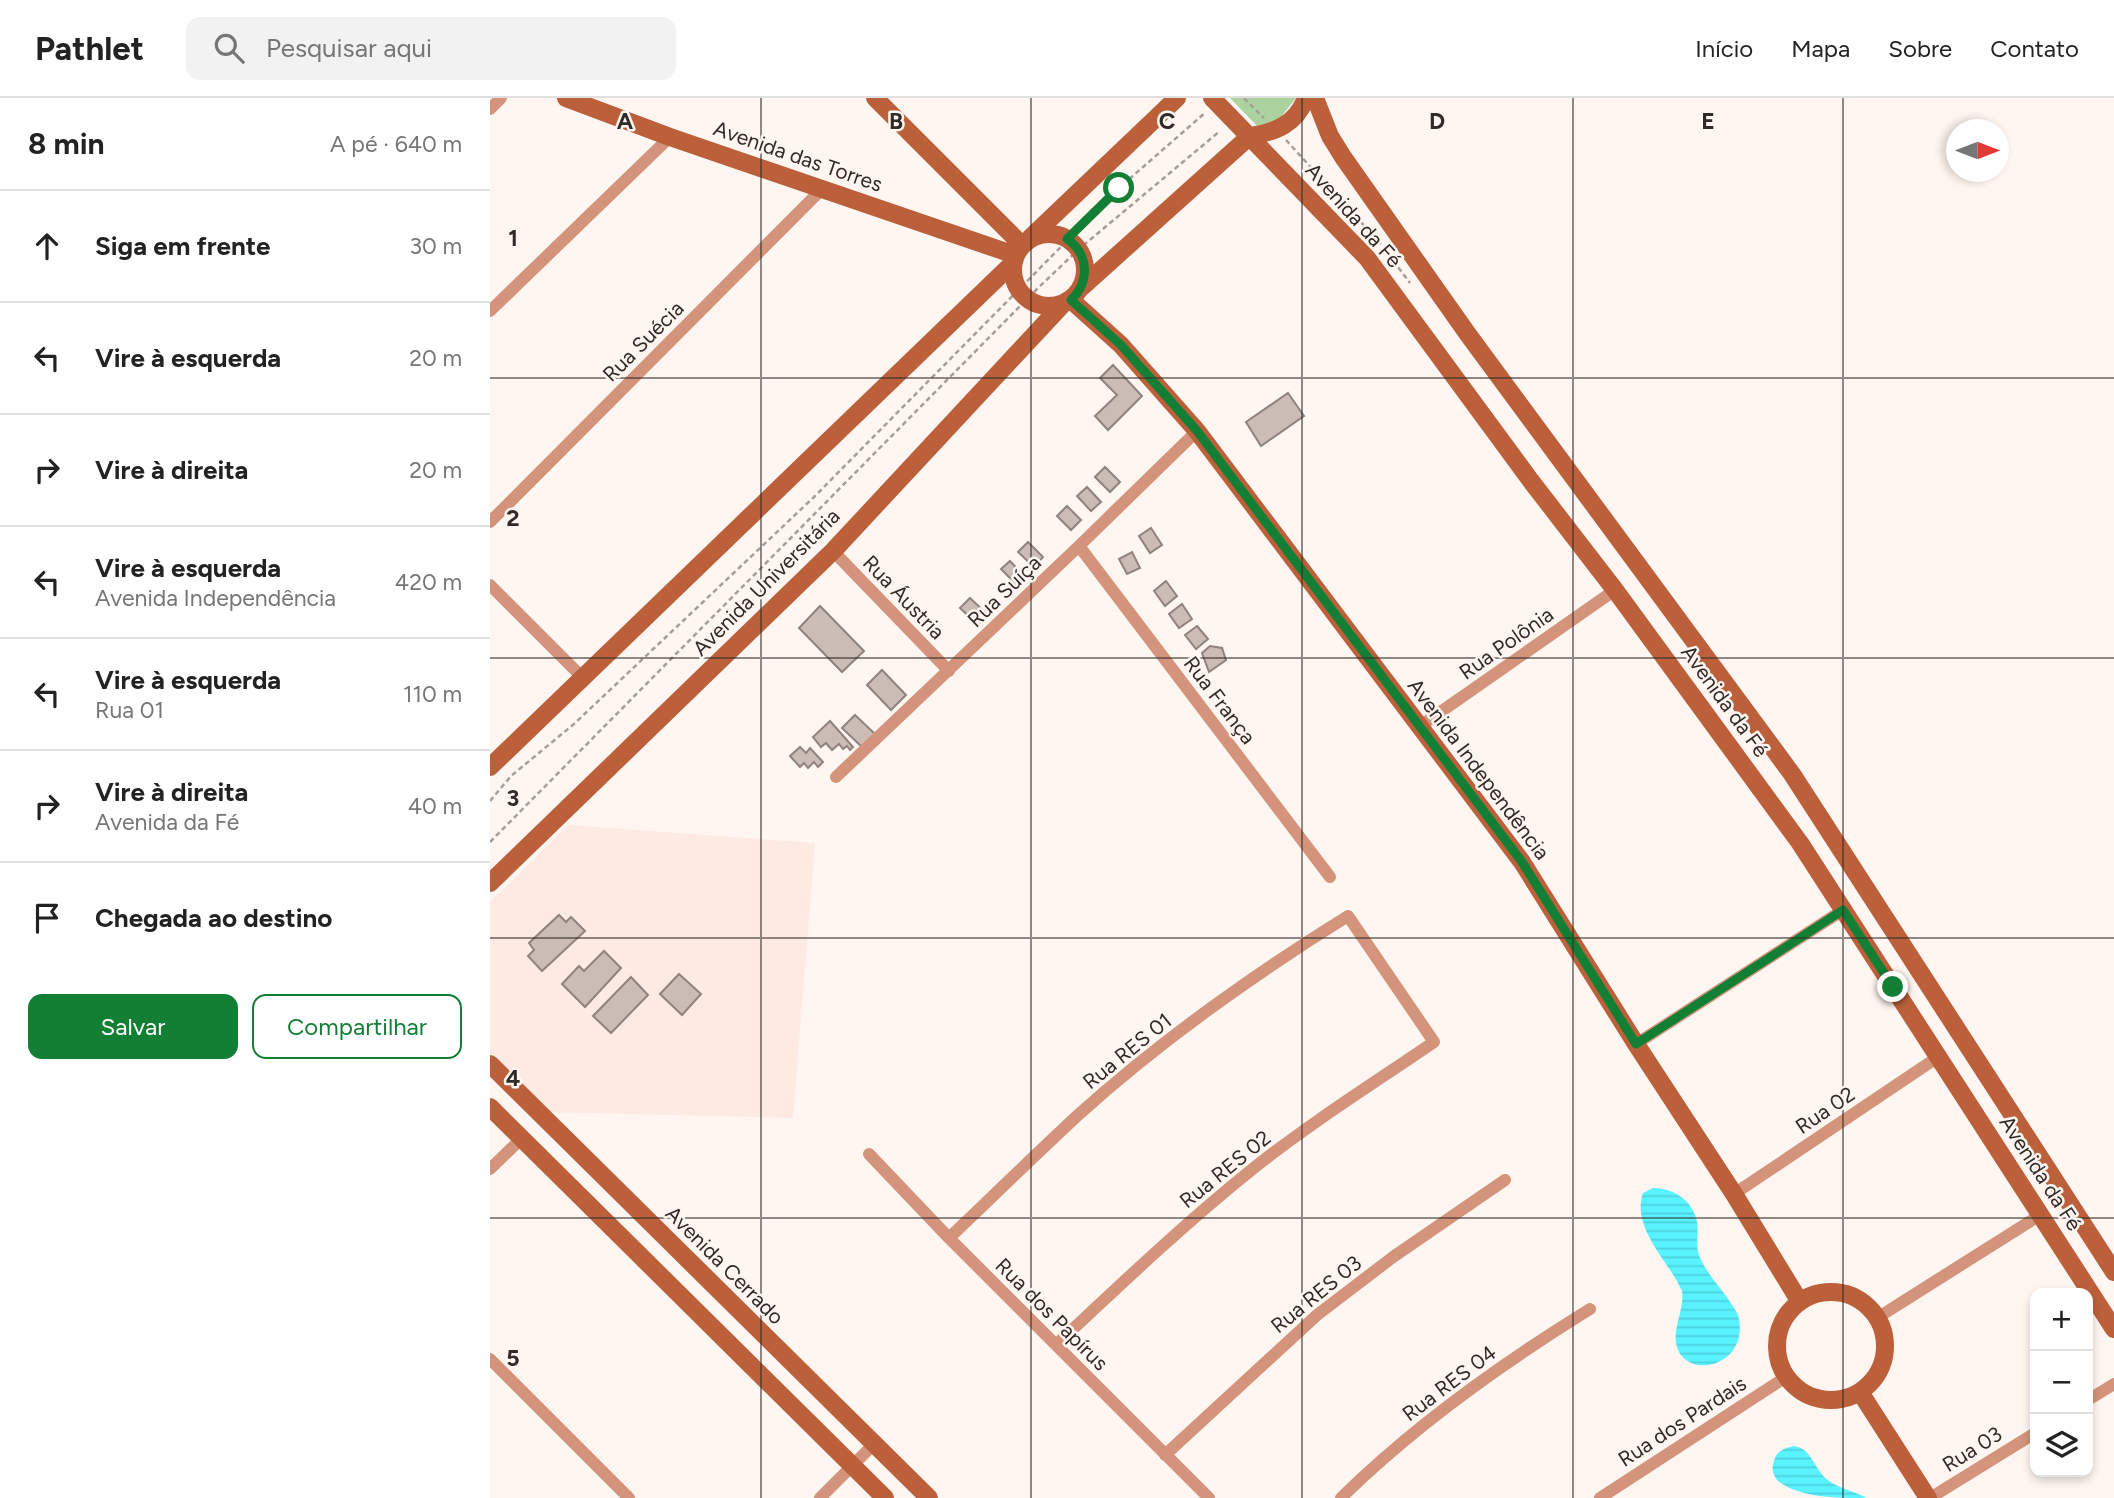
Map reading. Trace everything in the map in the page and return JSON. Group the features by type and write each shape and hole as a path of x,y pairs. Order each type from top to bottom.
{"main road":[{"name":"Avenida das Torres","path":"566,98 670,137 1020,250"},
{"path":"875,98 1020,250"},
{"path":"490,767 1177,98"},
{"name":"Avenida da Fé","path":"1214,100 1367,258 1615,590 1800,843 2114,1329"},
{"name":"Avenida da Fé","path":"1308,101 1343,157 1475,344 1792,774 2114,1272"},
{"name":"Avenida Universitária","path":"490,883 832,551 1072,297 1250,136 1272,132 1287,123 1308,101"},
{"path":"1050,234 1073,244 1085,268 1072,297 1052,307 1040,306 1023,294 1013,274 1020,250 1050,234"},
{"name":"Avenida Independência","path":"1072,297 1121,345 1197,431 1522,862 1800,1302"},
{"name":"Avenida Cerrado","path":"490,1064 929,1498"},
{"path":"490,1107 885,1498"},
{"path":"1820,1293 1842,1294 1862,1302 1877,1318 1883,1331 1884,1359 1871,1382 1860,1391 1841,1398 1820,1398 1801,1391 1786,1377 1777,1357 1777,1337 1785,1317 1800,1302 1820,1293"},
{"path":"1860,1391 1929,1498"}],"street":[{"path":"490,109 501,98"},
{"path":"490,311 670,137"},
{"name":"Rua Suécia","path":"490,522 823,188"},
{"name":"Rua Suíça","path":"836,778 1197,431"},
{"name":"Rua França","path":"1079,546 1330,877"},
{"name":"Rua Áustria","path":"832,551 949,671"},
{"path":"490,585 582,677"},
{"name":"Rua Polônia","path":"1419,727 1615,590"},
{"path":"1636,1044 1843,910"},
{"name":"Rua RES 02","path":"1056,1345 1138,1268 1255,1167 1434,1042 1348,916"},
{"name":"Rua RES 01","path":"949,1238 1079,1115 1160,1048 1253,977 1348,916"},
{"name":"Rua 02","path":"1734,1194 1938,1058"},
{"path":"490,1169 522,1138"},
{"name":"Rua dos Papírus","path":"869,1154 949,1238 1209,1498"},
{"name":"Rua RES 03","path":"1165,1455 1317,1315 1393,1257 1505,1180"},
{"path":"1877,1318 2040,1215"},
{"name":"Rua RES 04","path":"1340,1498 1437,1414 1537,1341 1590,1309"},
{"path":"490,1359 629,1498"},
{"name":"Rua dos Pardais","path":"1600,1498 1786,1377"},
{"path":"2093,1397 2114,1384"},
{"name":"Rua 03","path":"1929,1498 2030,1436"},
{"path":"820,1498 874,1444"}],"path":[{"path":"490,842 1073,244 1119,188 1214,100"},
{"path":"490,801 512,776 574,724 814,497 1073,244 1233,120"}],"shaded area":[{"path":"568,825 815,843 793,1118 544,1112 490,1058 490,902"}],"green space":[{"path":"1230,98 1296,98 1277,122 1257,126"}],"water":[{"path":"1653,1188 1675,1193 1691,1207 1697,1222 1699,1255 1738,1315 1740,1332 1736,1345 1718,1362 1695,1364 1685,1359 1678,1350 1676,1336 1682,1291 1653,1244 1642,1219 1643,1193"},
{"path":"1794,1446 1805,1451 1829,1481 1866,1498 1808,1494 1778,1481 1773,1470 1775,1458 1781,1451"}],"building":[{"path":"1113,365 1142,396 1108,430 1095,416 1117,395 1100,378"},
{"path":"1288,393 1304,416 1261,446 1246,422"},
{"path":"1105,467 1120,482 1110,492 1095,477"},
{"path":"1087,487 1101,502 1091,511 1077,496"},
{"path":"1067,506 1081,520 1071,530 1057,516"},
{"path":"1151,528 1162,545 1150,553 1139,536"},
{"path":"1028,542 1043,557 1034,567 1018,552"},
{"path":"1132,552 1140,568 1127,574 1119,559"},
{"path":"1010,561 1025,577 1017,585 1001,569"},
{"path":"1166,581 1177,596 1165,606 1154,591"},
{"path":"970,598 987,614 978,625 960,608"},
{"path":"1182,604 1192,619 1179,628 1169,614"},
{"path":"820,606 864,651 842,672 799,628"},
{"path":"1197,626 1208,639 1196,649 1185,635"},
{"path":"1210,646 1222,648 1226,660 1209,672 1202,653"},
{"path":"882,670 906,695 891,710 867,685"},
{"path":"855,715 875,734 862,747 842,728"},
{"path":"830,721 853,747 850,750 847,746 843,749 839,744 832,750 826,743 821,747 813,737"},
{"path":"800,747 806,753 810,748 823,762 818,767 814,762 808,768 804,763 800,767 790,756"},
{"path":"559,915 566,922 571,917 585,931 542,971 528,956 534,950 529,943"},
{"path":"604,951 621,968 585,1007 562,984 579,966 584,971"},
{"path":"679,974 701,994 682,1015 660,994"},
{"path":"631,977 648,995 611,1033 593,1016"}],"route":[{"path":"1119,188 1067,239 1079,249 1085,268 1082,286 1071,300 1121,345 1197,431 1522,862 1636,1044 1843,910 1893,987"}]}
